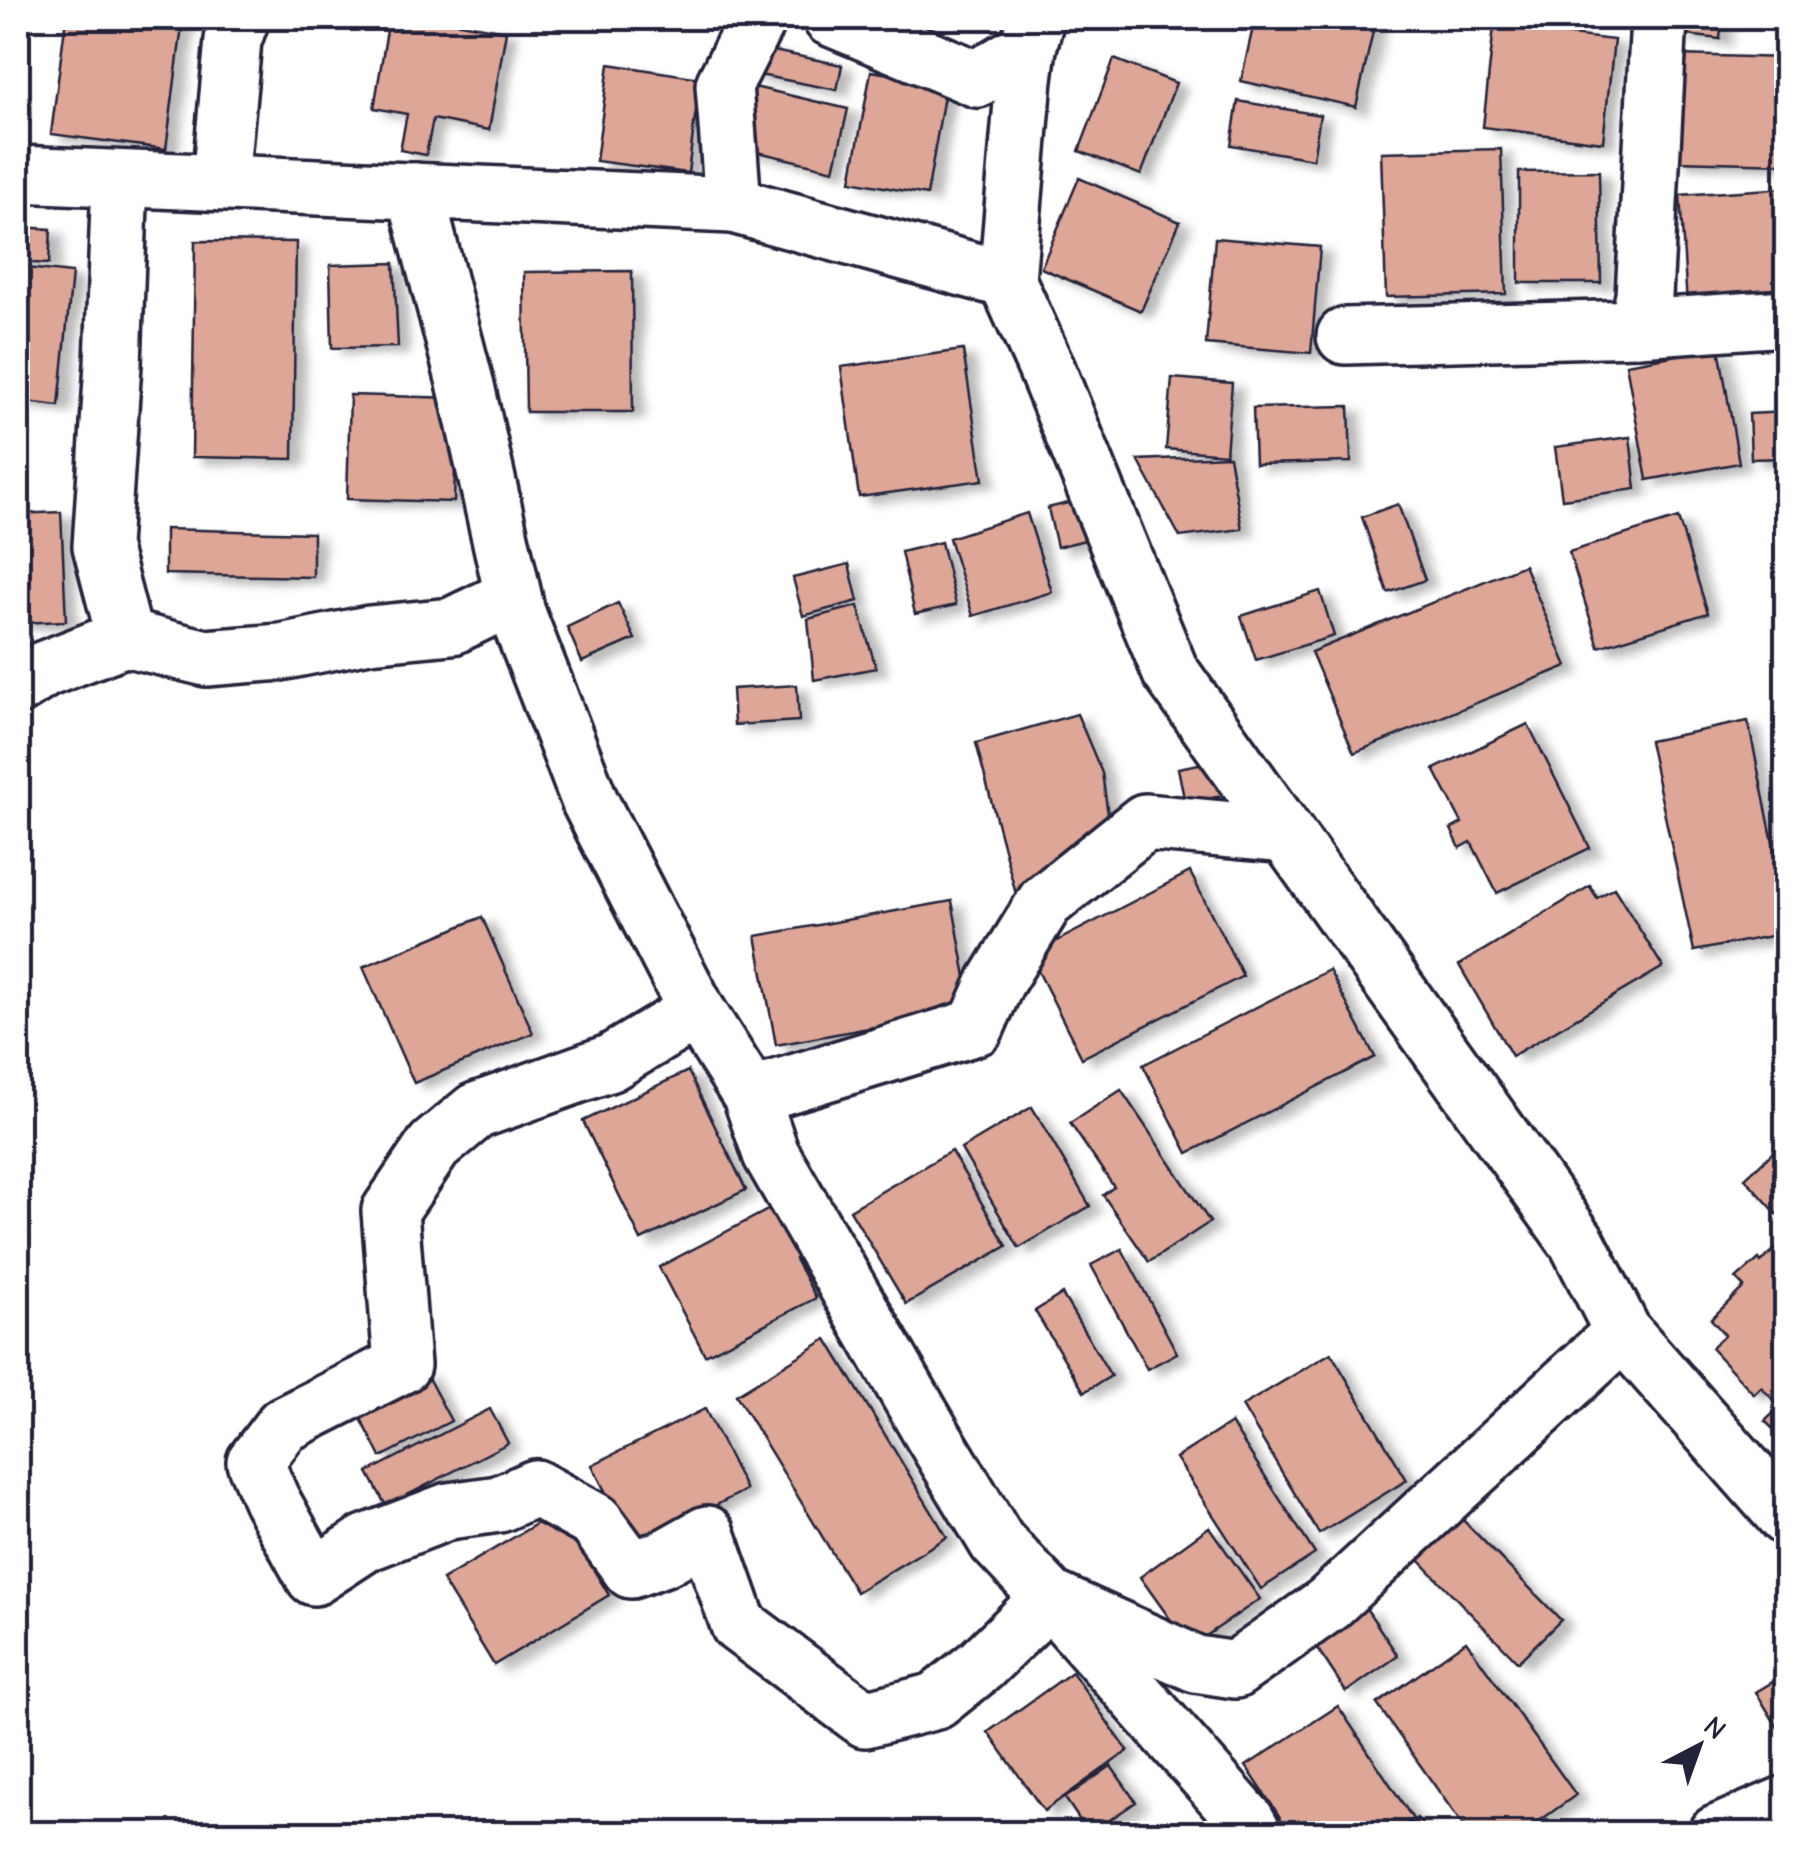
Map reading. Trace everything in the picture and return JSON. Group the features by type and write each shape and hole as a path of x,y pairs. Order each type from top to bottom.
{"street":[{"path":"220,182 232,40 241,18"},
{"path":"733,205 724,85 758,18"},
{"path":"831,18 977,79 1032,33"},
{"path":"1638,328 1644,296 1659,18"},
{"path":"1032,33 1007,280 1170,671 1576,1242 1623,1332 1786,1517"},
{"path":"18,174 733,205 1007,280"},
{"path":"120,178 101,546 124,638"},
{"path":"414,191 466,386 516,613 590,802 697,1011 751,1096 771,1154 998,1542 1246,1820 1254,1834"},
{"path":"1344,336 1638,328 1786,318"},
{"path":"18,686 45,669 124,638 206,658 281,652 370,634 452,626 512,597"},
{"path":"751,1096 976,1028 996,982 1045,902 1144,822 1286,836"},
{"path":"697,1011 610,1062 476,1111 434,1146 390,1212 402,1365 283,1425 255,1462 314,1577 366,1543 449,1510 499,1504 535,1488 595,1521 631,1570 664,1558 706,1534 739,1625 865,1719 936,1702 982,1665 1050,1598"},
{"path":"1050,1598 1196,1664 1235,1670 1328,1604 1623,1332"},
{"path":"1716,1834 1786,1804"}],"building":[{"path":"66,18 183,18 166,149 51,134"},
{"path":"389,18 431,18 506,31 489,130 433,119 426,155 400,150 407,114 374,108"},
{"path":"1255,18 1376,18 1356,107 1241,81"},
{"path":"1680,18 1722,18 1720,39 1678,34"},
{"path":"1494,26 1614,40 1603,142 1483,127"},
{"path":"754,47 842,65 837,90 749,73"},
{"path":"1678,55 1786,58 1786,164 1676,161"},
{"path":"1114,59 1176,83 1141,175 1079,151"},
{"path":"609,64 700,78 688,173 596,161"},
{"path":"871,71 946,84 927,195 851,181"},
{"path":"750,86 848,109 834,170 737,147"},
{"path":"1238,101 1320,115 1313,159 1231,145"},
{"path":"1501,149 1506,294 1386,297 1381,152"},
{"path":"1599,171 1601,283 1519,283 1519,172"},
{"path":"1079,178 1180,222 1141,311 1041,268"},
{"path":"1786,188 1786,300 1687,305 1680,195"},
{"path":"18,227 51,229 49,264 18,262"},
{"path":"1215,238 1320,247 1311,353 1206,344"},
{"path":"195,241 296,242 293,459 192,457"},
{"path":"394,263 398,347 332,348 330,265"},
{"path":"18,267 72,273 59,406 18,401"},
{"path":"632,271 633,412 526,412 524,272"},
{"path":"1719,348 1739,463 1647,480 1626,364"},
{"path":"963,350 983,480 859,497 841,367"},
{"path":"1172,378 1232,383 1226,454 1166,449"},
{"path":"350,395 457,398 454,502 347,499"},
{"path":"1349,406 1351,462 1255,464 1253,408"},
{"path":"1786,412 1786,458 1751,459 1749,414"},
{"path":"1630,437 1636,489 1562,499 1555,447"},
{"path":"1229,456 1242,529 1180,537 1138,460"},
{"path":"1076,501 1085,540 1057,547 1048,508"},
{"path":"1398,504 1425,580 1388,593 1362,517"},
{"path":"61,512 66,621 18,623 18,514"},
{"path":"1027,513 1052,592 973,616 949,538"},
{"path":"1678,518 1708,613 1599,647 1569,552"},
{"path":"165,529 313,533 313,577 165,574"},
{"path":"941,542 956,605 915,614 901,552"},
{"path":"849,564 858,601 803,616 793,578"},
{"path":"1524,565 1567,666 1354,753 1311,652"},
{"path":"1320,591 1334,636 1256,660 1241,616"},
{"path":"618,603 635,639 582,662 567,627"},
{"path":"858,606 876,668 814,680 808,619"},
{"path":"797,685 799,721 734,725 732,689"},
{"path":"1077,714 1102,773 1111,835 1017,898 976,743"},
{"path":"1748,721 1786,906 1786,933 1694,951 1649,741"},
{"path":"1528,724 1590,848 1497,893 1471,842 1460,848 1451,829 1462,823 1434,769"},
{"path":"1215,761 1222,796 1185,803 1178,768"},
{"path":"1190,872 1243,976 1082,1058 1030,955"},
{"path":"1590,886 1597,898 1614,888 1663,967 1512,1056 1459,965"},
{"path":"952,901 972,1009 776,1045 756,936"},
{"path":"482,917 533,1033 414,1083 363,967"},
{"path":"1329,970 1375,1057 1188,1153 1143,1065"},
{"path":"688,1071 746,1190 641,1240 583,1121"},
{"path":"1121,1090 1210,1222 1149,1262 1103,1195 1114,1187 1070,1123"},
{"path":"1032,1107 1090,1206 1019,1248 961,1149"},
{"path":"1782,1144 1786,1149 1786,1224 1745,1178"},
{"path":"951,1151 1007,1246 906,1304 850,1210"},
{"path":"785,1201 812,1251 795,1259 816,1298 705,1355 659,1267"},
{"path":"1783,1242 1783,1439 1765,1421 1780,1407 1761,1387 1754,1394 1711,1348 1725,1335 1711,1319 1744,1287 1736,1279"},
{"path":"1122,1249 1177,1353 1147,1369 1091,1265"},
{"path":"1062,1294 1111,1376 1084,1392 1035,1311"},
{"path":"827,1339 947,1537 856,1592 736,1395"},
{"path":"1331,1353 1407,1480 1319,1534 1242,1406"},
{"path":"425,1372 451,1421 381,1457 356,1409"},
{"path":"490,1409 508,1443 386,1506 368,1472"},
{"path":"705,1409 746,1490 633,1547 592,1465"},
{"path":"1231,1423 1315,1554 1261,1589 1176,1458"},
{"path":"558,1511 609,1595 494,1665 442,1580"},
{"path":"1460,1517 1561,1620 1518,1662 1418,1559"},
{"path":"1209,1527 1260,1599 1190,1647 1140,1577"},
{"path":"1366,1608 1398,1656 1346,1692 1314,1643"},
{"path":"1466,1641 1576,1795 1521,1834 1469,1834 1377,1704"},
{"path":"1072,1672 1128,1751 1044,1811 988,1732"},
{"path":"1786,1674 1786,1741 1756,1692"},
{"path":"1338,1706 1413,1819 1391,1834 1291,1834 1246,1766"},
{"path":"1111,1766 1136,1802 1089,1834 1065,1798"},
{"path":"1417,1818 1429,1834 1396,1834"}]}
